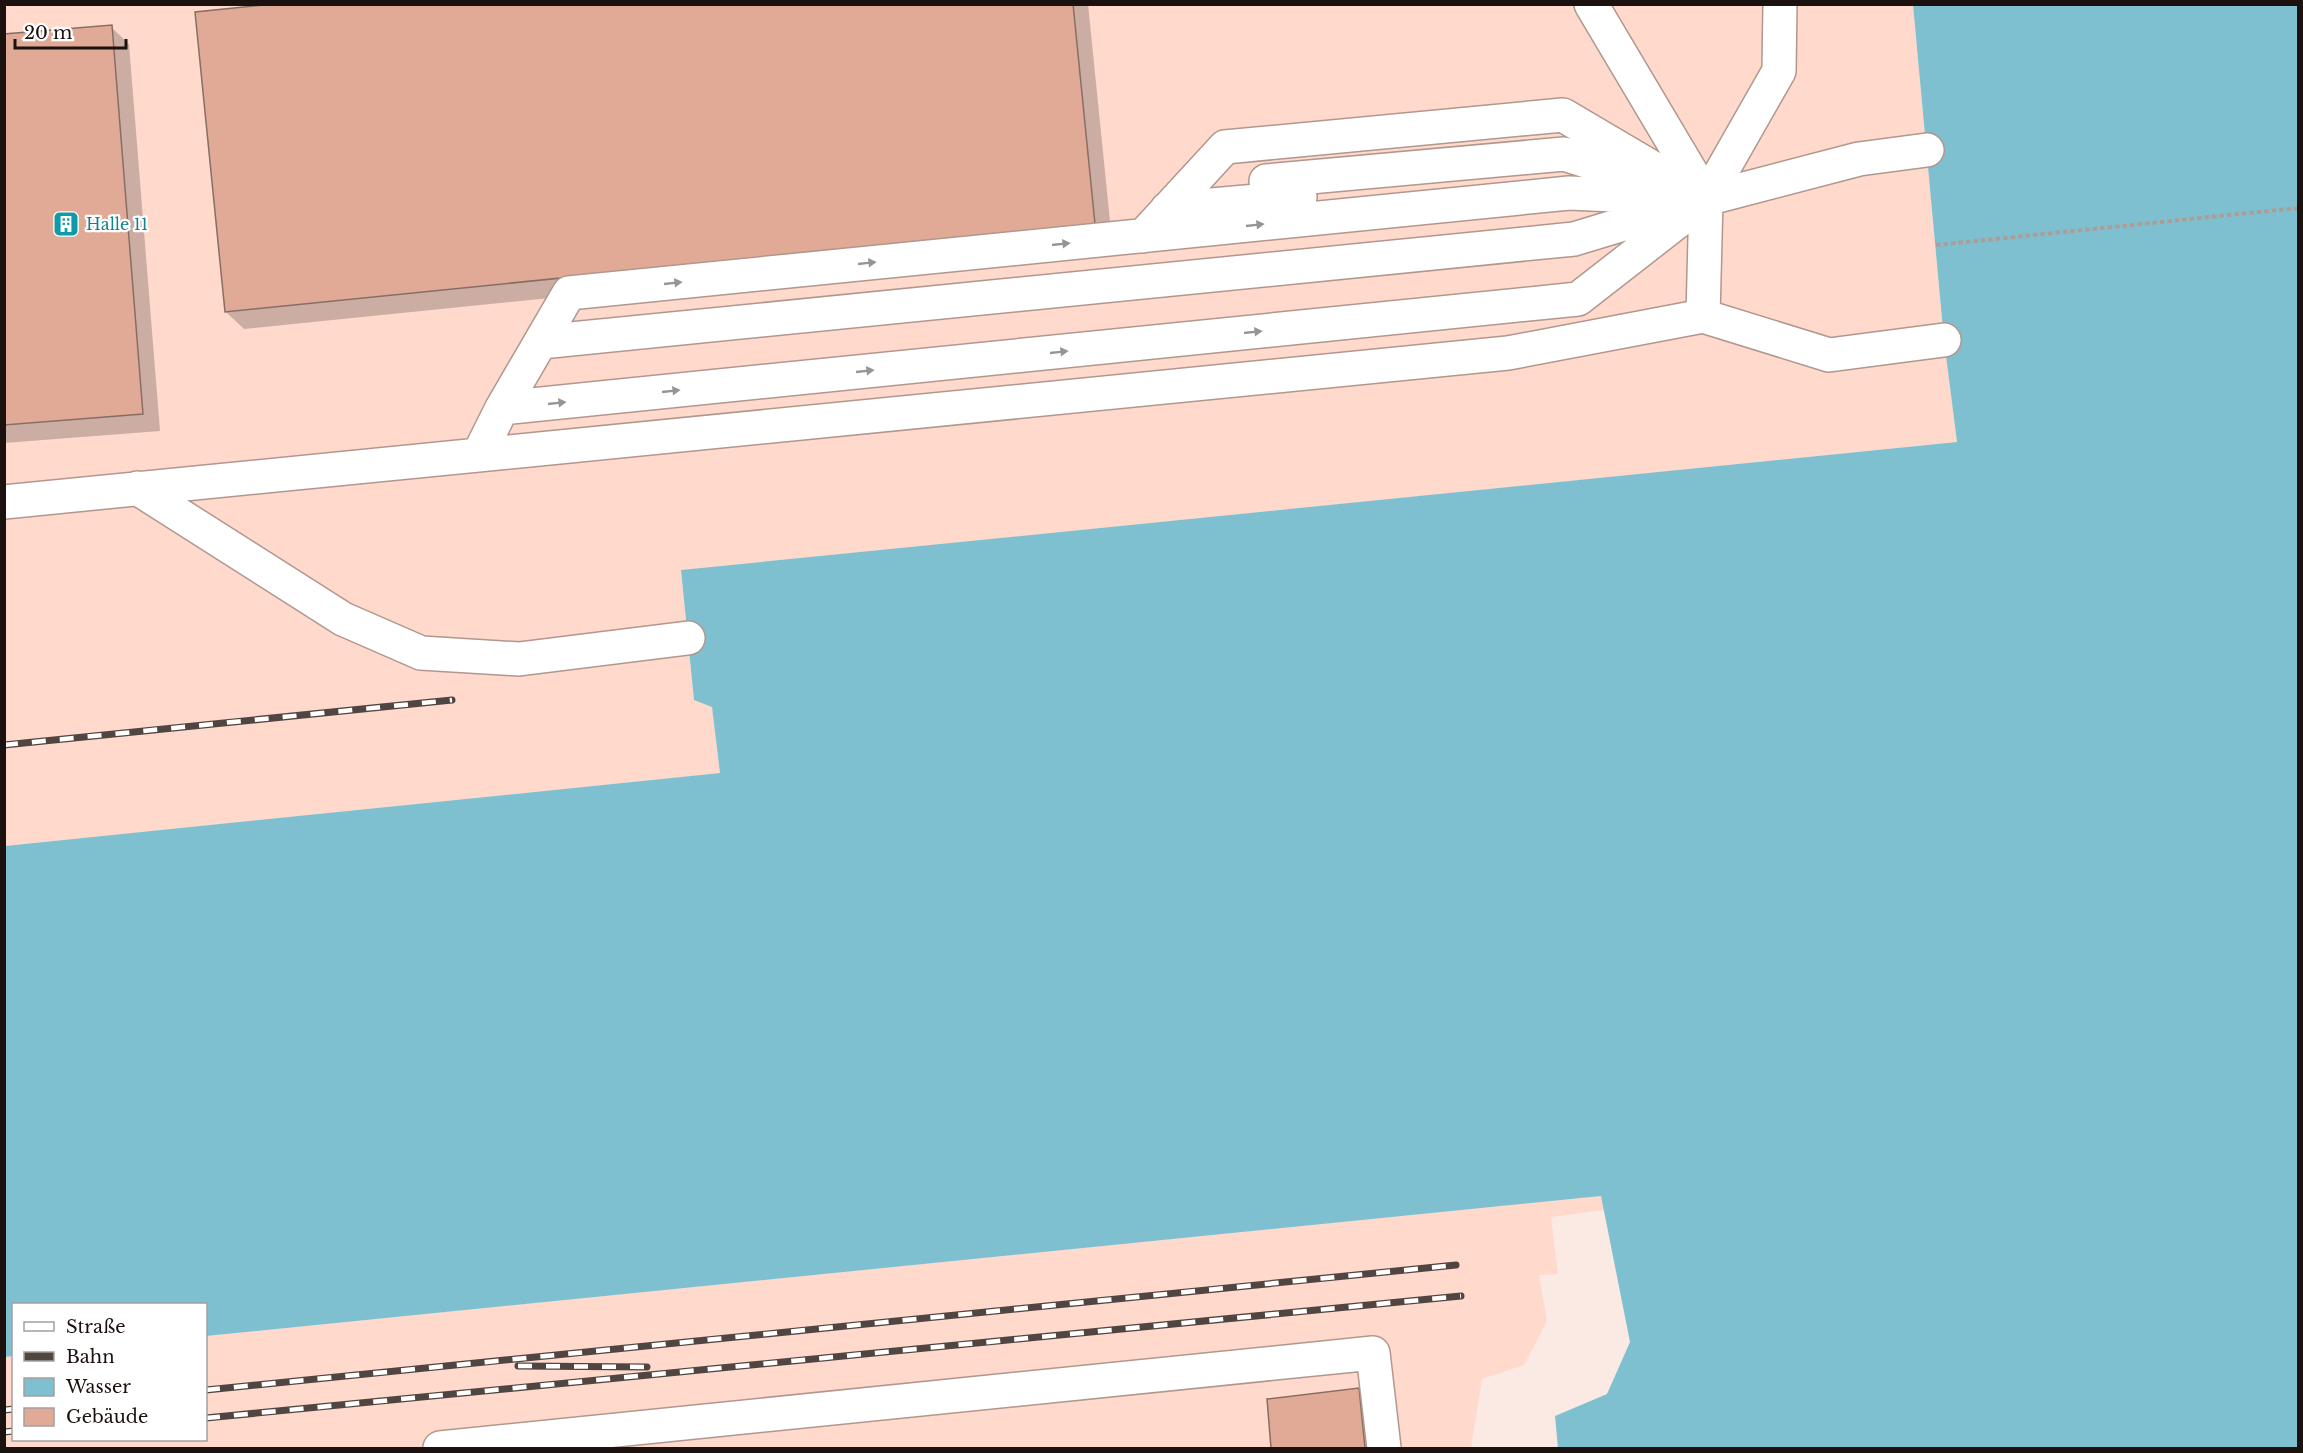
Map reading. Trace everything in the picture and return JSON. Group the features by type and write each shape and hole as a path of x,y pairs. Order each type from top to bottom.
{"lane":[{"path":"1591,4 1706,199"},
{"path":"1703,316 1706,199 1779,71 1780,4"},
{"path":"1143,236 1225,147 1563,115 1706,199"},
{"path":"528,364 614,344 1706,199 1858,159 1927,150"},
{"path":"1187,188 1571,217"},
{"path":"528,364 614,344 1706,199"},
{"path":"528,364 614,344 1143,236 1571,217 1706,199"},
{"path":"479,454 569,293 614,344"},
{"path":"4,502 1508,353 1703,316 1829,355 1944,340"},
{"path":"137,489 344,619 421,653 519,659 688,638"},
{"path":"440,1449 1373,1353 1384,1449"}],"path":[{"path":"1936,245 2298,208"}],"shaded area":[{"path":"5,5 1913,5 1944,340 1957,442 681,570 694,700 712,706 720,773 5,846"},
{"path":"1601,1196 1605,1210 1551,1217 1558,1274 1539,1275 1547,1321 1524,1365 1482,1379 1471,1448 5,1448 5,1357 12,1356 12,1441 207,1441 207,1336"}],"water":[{"path":"1913,5 2298,5 2298,1448 1558,1448 1555,1416 1607,1394 1630,1342 1601,1196 207,1336 207,1303 12,1303 12,1356 5,1357 5,846 720,773 712,707 694,700 681,570 1957,442 1944,340"}],"building":[{"path":"274,4 1073,4 1095,224 225,312 195,12"},
{"name":"Halle 11","path":"112,25 143,414 4,425 4,34"},
{"path":"1359,1388 1365,1448 1271,1448 1267,1399"}],"railway":[{"path":"4,745 452,700"},
{"path":"207,1390 1456,1265"},
{"path":"207,1418 1461,1296"},
{"path":"518,1366 647,1367"},
{"path":"4,1410 12,1409"},
{"path":"4,1432 12,1431"}],"place":[{"name":"Halle 11","path":"66,224"}]}
